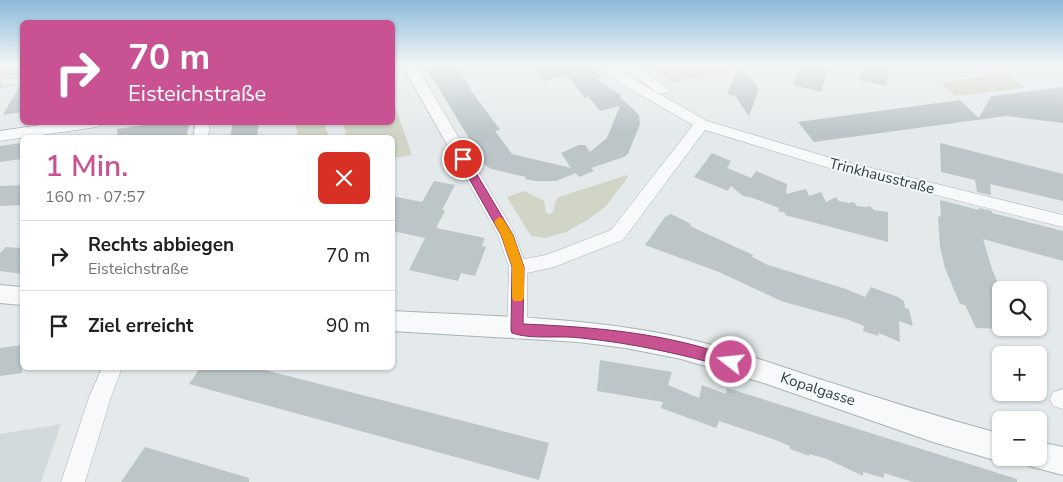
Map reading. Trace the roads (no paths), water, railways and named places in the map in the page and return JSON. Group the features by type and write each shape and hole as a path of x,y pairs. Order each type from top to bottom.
{"street":[{"path":"422,87 507,235 518,267 517,330"},
{"name":"Trinkhausstraße","path":"638,87 702,124 829,163 1063,221"},
{"path":"518,267 548,262 617,235 702,124 689,105 662,87"},
{"path":"0,136 76,125"},
{"path":"0,294 20,296"},
{"name":"Kopalgasse","path":"395,321 517,330 578,332 626,337 681,348 764,372 933,429 992,445"},
{"path":"73,482 111,370"},
{"path":"1047,458 1063,461"}]}
